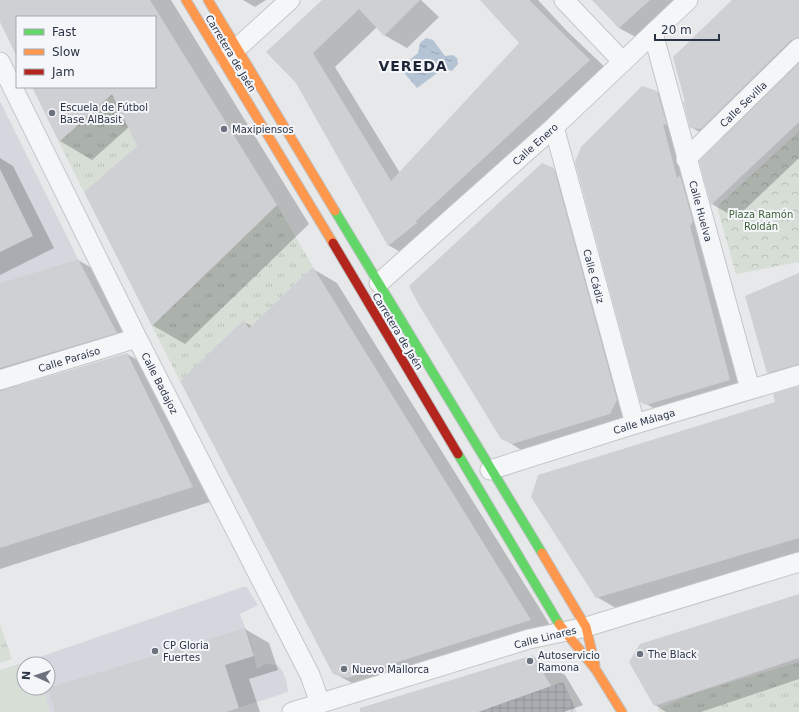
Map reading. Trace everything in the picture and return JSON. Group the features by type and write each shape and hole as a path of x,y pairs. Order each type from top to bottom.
{"main road":[{"name":"Carretera de Jaén","path":"186,0 564,631 596,670 622,712"},
{"name":"Carretera de Jaén","path":"208,0 586,627 596,670"}],"street":[{"path":"223,61 290,0"},
{"path":"564,0 623,62"},
{"name":"Calle Enero","path":"379,283 554,127 688,0"},
{"name":"Calle Huelva","path":"652,33 750,389"},
{"name":"Calle Sevilla","path":"686,159 799,48"},
{"name":"Calle Badajoz","path":"0,62 137,338 310,675 320,703"},
{"name":"Calle Cádiz","path":"554,127 634,424"},
{"name":"Calle Paraíso","path":"0,380 137,338"},
{"name":"Calle Málaga","path":"490,470 634,424 799,375"},
{"name":"Calle Linares","path":"292,712 530,639 586,627 799,562"}],"shaded area":[{"path":"0,101 78,259 0,283"},
{"name":"CP Gloria Fuertes","path":"246,586 258,605 240,614 252,646 257,669 265,664 278,665 286,680 288,692 226,712 50,712 45,696 56,696 56,656 43,656"},
{"path":"563,682 577,712 478,712 551,686"}],"green space":[{"path":"112,94 137,146 84,192 59,142"},
{"name":"Plaza Ramón Roldán","path":"799,131 799,262 736,274 717,207"},
{"path":"277,205 313,267 249,328 244,321 180,381 152,326"},
{"path":"0,624 12,659 0,663"},
{"path":"799,662 799,712 659,712 658,709 695,693"},
{"path":"16,665 16,696 45,696 50,712 0,712 0,670"}],"water":[{"path":"426,38 433,40 445,56 453,55 457,58 458,64 452,71 444,68 417,88 400,68 418,53 420,43"}],"building":[{"path":"0,0 150,0 277,205 152,326 84,192 137,146 112,94 59,142 32,88 156,88 156,16 16,16 16,55 0,22"},
{"path":"322,0 420,0 384,36 359,9 313,53 391,181 519,43 480,0 529,0 590,60 416,221 417,223 388,246 296,83 266,52"},
{"path":"592,0 650,0 619,28"},
{"path":"732,0 799,0 799,37 791,40 701,129 690,128 673,57"},
{"path":"799,63 799,122 711,205 699,161"},
{"path":"642,86 657,91 667,125 663,124 677,178 680,175 693,222 690,226 730,380 646,405 640,402 575,162 581,147"},
{"path":"542,163 554,168 617,400 610,414 512,444 501,439 419,305 409,286"},
{"path":"0,169 33,236 0,252"},
{"path":"78,259 117,333 0,368 0,283"},
{"path":"313,267 531,620 347,678 333,674 180,381 244,320 249,328"},
{"path":"799,273 799,364 767,373 745,296"},
{"path":"127,353 193,487 0,548 0,391"},
{"path":"799,386 799,538 596,598 531,497 538,475 775,402 773,394"},
{"path":"799,594 799,658 654,706 629,662 640,644"},
{"path":"245,628 254,656 225,665 239,708 226,712 55,712 50,696 56,696 56,686"},
{"path":"533,655 551,686 478,712 360,712 360,708"}],"traffic: fast":[{"path":"335,211 542,553"},
{"path":"458,454 559,624"}],"traffic: slow":[{"path":"186,0 333,243"},
{"path":"208,0 335,211"},
{"path":"542,553 586,627 595,665"},
{"path":"559,624 596,670"},
{"path":"596,670 622,712"}],"traffic: jam":[{"path":"333,243 458,454"}],"place":[{"name":"Escuela de Fútbol Base AlBasit","path":"52,113"},
{"name":"Maxipiensos","path":"224,129"},
{"name":"CP Gloria Fuertes","path":"155,651"},
{"name":"The Black","path":"640,654"},
{"name":"Autoservicio Ramona","path":"530,661"},
{"name":"Nuevo Mallorca","path":"344,669"}],"district":[{"name":"VEREDA","path":"413,66"}]}
